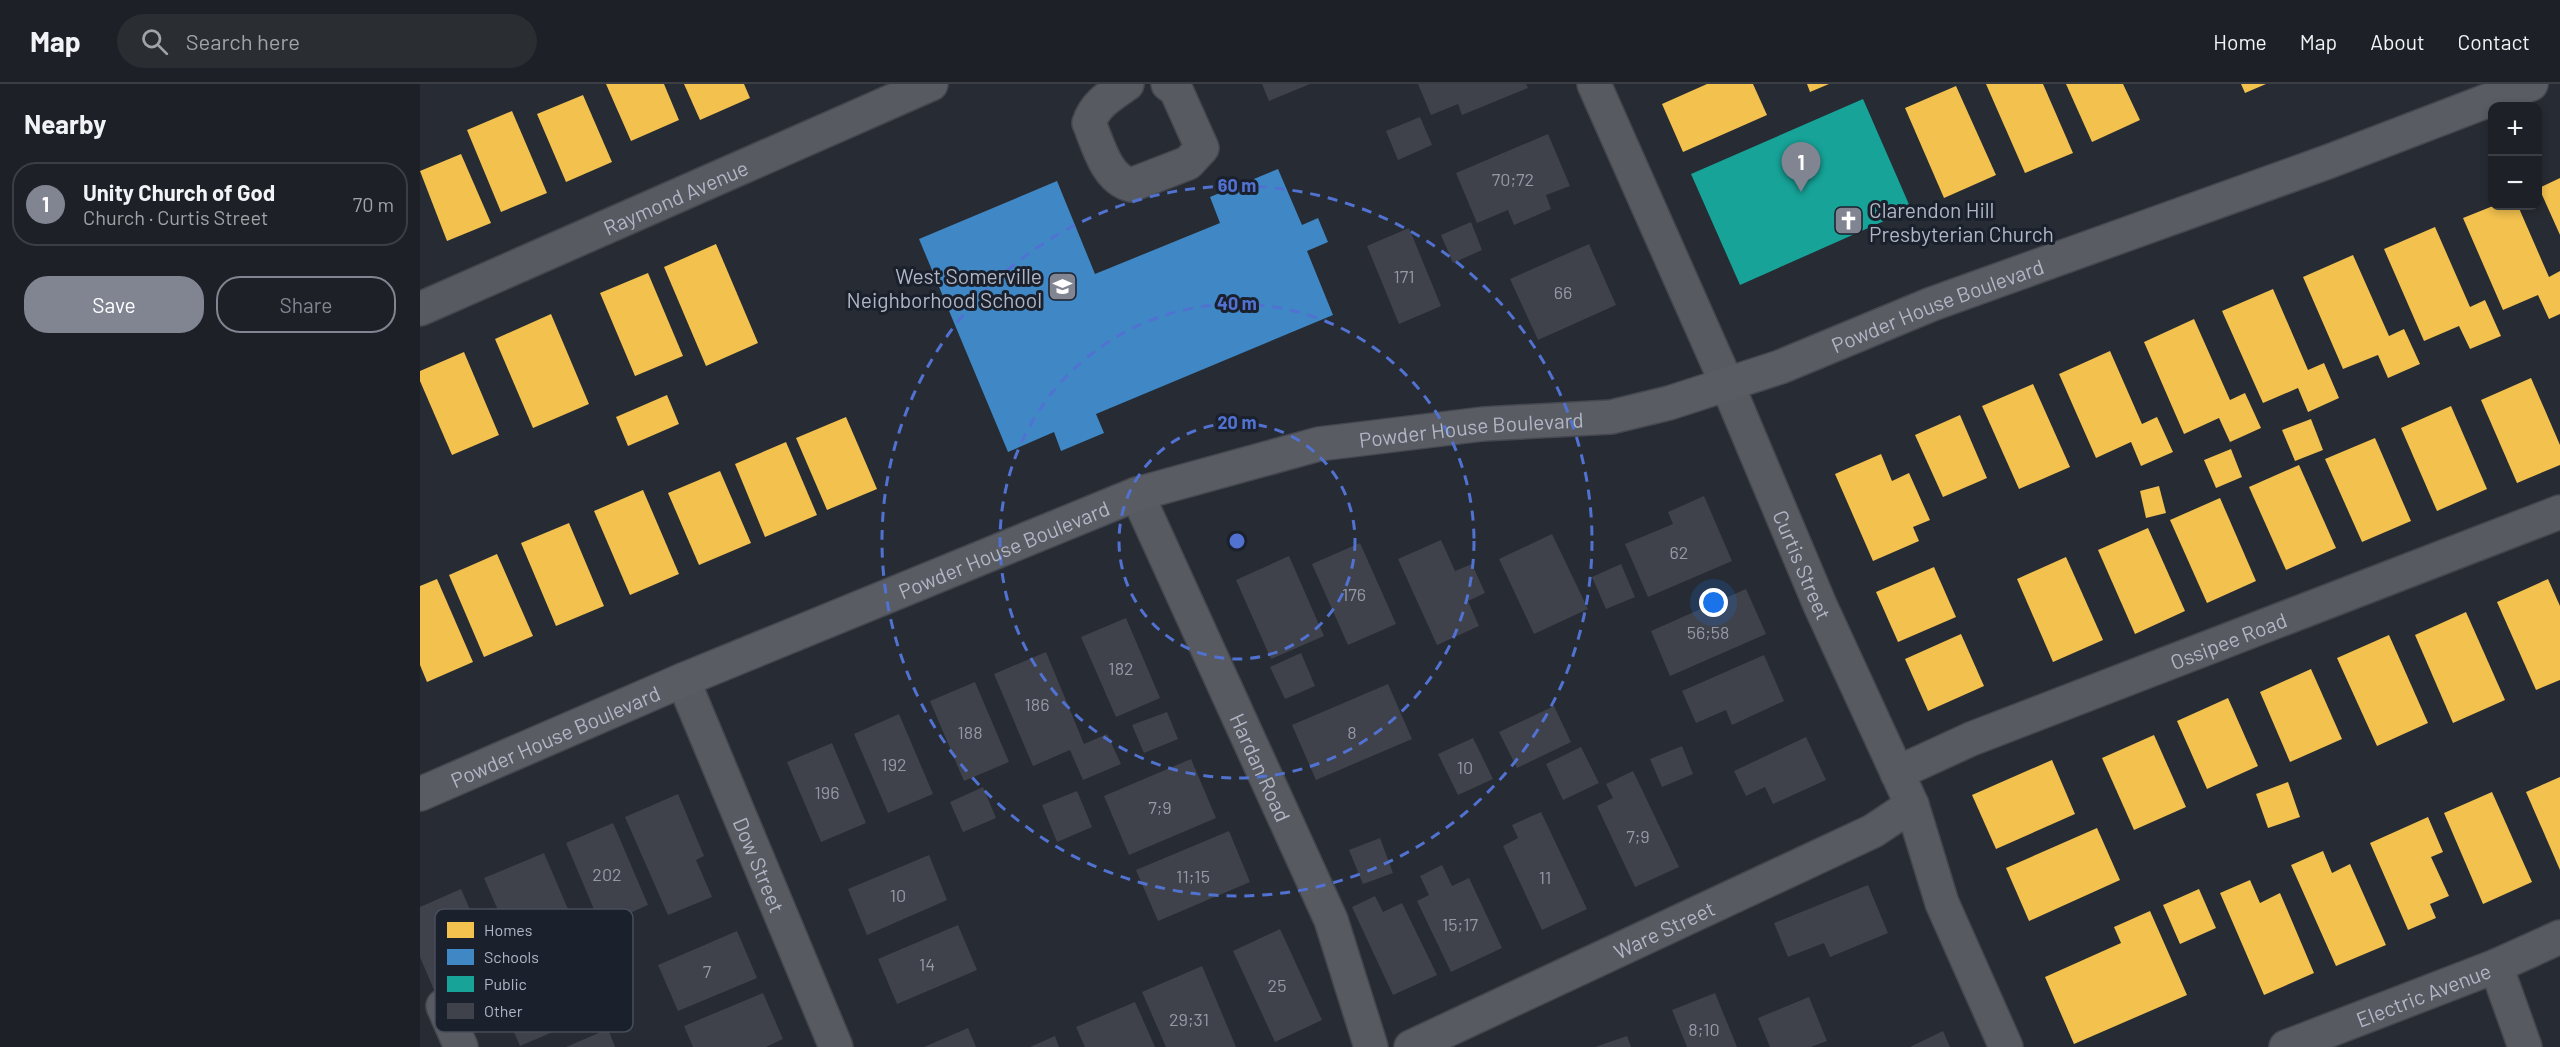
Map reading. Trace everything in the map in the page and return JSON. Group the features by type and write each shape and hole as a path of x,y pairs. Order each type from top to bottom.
{"main road":[{"name":"Powder House Boulevard","path":"420,794 683,680 1137,494 1319,444 1483,424 1611,417 1669,403 1780,367 1932,304 2330,161 2531,84"}],"street":[{"name":"Raymond Avenue","path":"420,309 931,84"},
{"path":"1127,84 1093,110 1089,123 1112,175 1122,183 1131,185 1188,163 1202,148 1176,90 1168,84"},
{"name":"Curtis Street","path":"1594,84 1820,605 1912,805 1942,903 2006,1047"},
{"name":"Hardan Road","path":"1137,494 1331,920 1371,1047"},
{"name":"Ossipee Road","path":"1897,773 1971,739 2560,512"},
{"name":"Dow Street","path":"683,680 836,1047"},
{"name":"Ware Street","path":"1411,1047 1873,831 1912,805"},
{"name":"Electric Avenue","path":"2286,1047 2496,966 2560,938"},
{"path":"2496,966 2524,1047"},
{"path":"454,1032 460,1047"}],"building: Homes":[{"path":"606,84 664,84 679,120 631,141"},
{"path":"684,84 744,84 750,98 700,120"},
{"path":"1707,84 1753,84 1767,115 1683,152 1662,104"},
{"path":"1807,84 1829,84 1810,92"},
{"path":"1986,84 2043,84 2073,153 2025,173"},
{"path":"2066,84 2123,84 2140,120 2092,142"},
{"path":"2241,84 2266,84 2245,93"},
{"path":"1956,86 1996,175 1944,198 1905,108"},
{"path":"583,95 612,162 566,182 537,114"},
{"path":"512,111 547,193 501,212 467,130"},
{"path":"461,154 491,223 447,241 420,171"},
{"path":"2560,178 2560,235 2542,195 2542,187"},
{"path":"2488,208 2488,210 2520,210 2549,277 2560,271 2560,314 2549,319 2538,295 2503,310 2463,218"},
{"path":"2435,227 2470,307 2485,300 2501,336 2470,349 2459,326 2424,341 2384,249"},
{"path":"716,244 758,343 706,366 664,267"},
{"path":"2353,255 2389,336 2404,329 2420,364 2388,378 2378,355 2343,369 2303,277"},
{"path":"648,273 683,356 635,376 600,293"},
{"path":"2273,289 2308,370 2324,363 2339,398 2308,412 2298,388 2263,403 2222,311"},
{"path":"551,314 589,404 533,428 495,339"},
{"path":"2194,319 2230,400 2245,393 2261,428 2230,442 2219,418 2184,434 2144,342"},
{"path":"2110,351 2142,424 2157,417 2173,452 2141,466 2131,442 2096,458 2059,374"},
{"path":"464,352 499,435 452,455 420,381 420,371"},
{"path":"2531,378 2560,445 2560,465 2517,483 2481,400"},
{"path":"2033,384 2070,467 2019,489 1982,406"},
{"path":"667,395 679,424 628,446 616,417"},
{"path":"2451,406 2487,489 2437,511 2401,428"},
{"path":"1960,415 1987,478 1943,497 1915,435"},
{"path":"846,417 877,489 827,510 796,438"},
{"path":"2311,419 2323,450 2295,461 2282,430"},
{"path":"2375,438 2411,521 2362,542 2325,459"},
{"path":"786,442 817,515 765,537 735,464"},
{"path":"2231,449 2242,477 2216,488 2204,460"},
{"path":"1881,454 1892,481 1909,473 1930,520 1913,527 1919,541 1873,561 1835,474"},
{"path":"2299,465 2336,548 2286,570 2249,487"},
{"path":"720,471 751,543 699,565 668,493"},
{"path":"2159,486 2166,513 2146,518 2140,491"},
{"path":"643,490 679,574 630,595 594,511"},
{"path":"2220,498 2256,581 2207,603 2170,520"},
{"path":"569,523 604,606 556,626 521,543"},
{"path":"2148,528 2185,611 2135,634 2098,550"},
{"path":"497,554 533,636 484,657 449,575"},
{"path":"2066,557 2103,640 2053,662 2017,579"},
{"path":"1934,567 1956,617 1898,642 1876,592"},
{"path":"437,579 473,662 427,682 420,665 420,586"},
{"path":"2548,579 2560,606 2560,680 2536,690 2497,602"},
{"path":"2466,612 2505,700 2453,723 2415,635"},
{"path":"1961,634 1984,686 1928,711 1905,659"},
{"path":"2389,635 2428,723 2377,746 2337,658"},
{"path":"2311,669 2342,739 2290,762 2260,692"},
{"path":"2228,698 2258,766 2207,789 2177,721"},
{"path":"2154,735 2186,807 2134,830 2102,758"},
{"path":"2052,760 2075,814 1996,849 1972,795"},
{"path":"2560,777 2560,870 2526,792"},
{"path":"2288,782 2300,817 2268,828 2256,794"},
{"path":"2492,792 2532,882 2483,904 2444,813"},
{"path":"2428,817 2443,852 2431,857 2449,896 2430,904 2436,918 2408,930 2370,843"},
{"path":"2097,828 2120,880 2029,921 2006,868"},
{"path":"2323,851 2332,873 2350,864 2386,945 2336,966 2291,865"},
{"path":"2250,880 2260,903 2280,893 2314,973 2264,995 2220,893"},
{"path":"2199,889 2216,928 2180,944 2163,905"},
{"path":"2150,911 2187,995 2074,1044 2045,977 2121,943 2114,927"}],"building: Schools":[{"path":"1278,169 1302,225 1318,218 1328,242 1307,251 1333,315 1096,414 1104,433 1061,451 1054,432 1008,452 919,239 1057,181 1095,274 1220,223 1210,197"}],"building: Public":[{"path":"1863,99 1911,209 1740,285 1691,174"}],"building: Other":[{"path":"1262,84 1310,84 1269,101"},
{"path":"1418,84 1526,84 1528,88 1462,115 1458,104 1431,115"},
{"path":"1420,117 1432,145 1398,160 1386,131"},
{"path":"1548,134 1570,186 1546,195 1551,209 1514,225 1508,210 1477,223 1456,173"},
{"path":"1471,222 1482,250 1453,263 1441,235"},
{"path":"1409,228 1441,306 1399,324 1367,246"},
{"path":"1589,244 1616,305 1538,340 1510,279"},
{"path":"1704,496 1732,561 1648,597 1625,544 1673,524 1668,512"},
{"path":"1552,534 1588,609 1534,634 1499,559"},
{"path":"1441,540 1455,571 1472,564 1485,593 1468,601 1479,626 1437,645 1398,559"},
{"path":"1360,543 1396,624 1348,645 1312,564"},
{"path":"1289,556 1324,636 1271,659 1236,580"},
{"path":"1621,564 1635,597 1606,609 1592,577"},
{"path":"1746,589 1766,634 1670,676 1651,631"},
{"path":"1126,618 1160,698 1116,717 1081,637"},
{"path":"1046,652 1084,744 1107,734 1121,764 1083,780 1070,750 1033,766 994,674"},
{"path":"1301,653 1315,686 1285,699 1270,667"},
{"path":"1764,655 1784,701 1732,725 1726,710 1696,723 1682,691"},
{"path":"975,682 1009,762 964,781 930,701"},
{"path":"1388,684 1412,739 1316,780 1292,725"},
{"path":"1554,706 1571,742 1517,768 1499,732"},
{"path":"1167,712 1178,739 1144,753 1132,725"},
{"path":"899,714 933,794 888,813 854,734"},
{"path":"1806,737 1826,780 1773,804 1765,787 1746,796 1734,771"},
{"path":"1473,738 1493,779 1458,795 1438,754"},
{"path":"832,743 866,823 821,842 787,762"},
{"path":"1682,746 1693,774 1662,787 1650,759"},
{"path":"1581,747 1599,783 1563,800 1546,764"},
{"path":"1191,759 1216,818 1129,855 1104,796"},
{"path":"1633,771 1679,867 1635,887 1597,806 1613,798 1606,784"},
{"path":"983,787 996,818 963,832 950,802"},
{"path":"1077,791 1092,827 1057,842 1042,805"},
{"path":"678,794 704,856 696,860 712,897 668,915 625,817"},
{"path":"1541,812 1587,909 1542,930 1503,846 1518,838 1512,825"},
{"path":"613,823 648,905 633,912 633,909 594,909 566,843"},
{"path":"1229,831 1250,882 1158,921 1136,870"},
{"path":"1380,838 1393,873 1363,884 1349,850"},
{"path":"544,853 568,909 497,909 484,878"},
{"path":"929,855 947,900 867,935 848,889"},
{"path":"1442,865 1452,886 1469,878 1502,948 1451,972 1417,901 1429,895 1420,876"},
{"path":"1868,885 1888,933 1830,957 1824,943 1788,957 1774,923"},
{"path":"461,889 470,909 435,909 435,992 420,957 420,907"},
{"path":"1375,896 1383,912 1402,903 1437,975 1393,995 1352,907"},
{"path":"958,925 977,970 897,1004 878,959"},
{"path":"1280,929 1322,1020 1275,1042 1233,951"},
{"path":"737,931 757,978 678,1011 658,965"},
{"path":"1202,966 1236,1047 1166,1047 1142,992"},
{"path":"763,993 783,1039 766,1047 693,1047 684,1026"},
{"path":"1715,993 1737,1047 1687,1047 1672,1010"},
{"path":"1809,997 1827,1041 1811,1047 1770,1047 1758,1018"},
{"path":"1135,1002 1155,1047 1085,1047 1076,1027"},
{"path":"968,1028 976,1047 924,1047"},
{"path":"1943,1031 1950,1047 1910,1047"},
{"path":"514,1032 553,1032 520,1046"},
{"path":"601,1032 609,1032 615,1047 566,1047"},
{"path":"1055,1036 1059,1047 1030,1047"},
{"path":"1627,1036 1631,1047 1595,1047"}],"place":[{"name":"Unity Church of God","path":"1801,192"},
{"name":"Clarendon Hill Presbyterian Church","path":"1848,221"},
{"name":"West Somerville Neighborhood School","path":"1063,287"}]}
